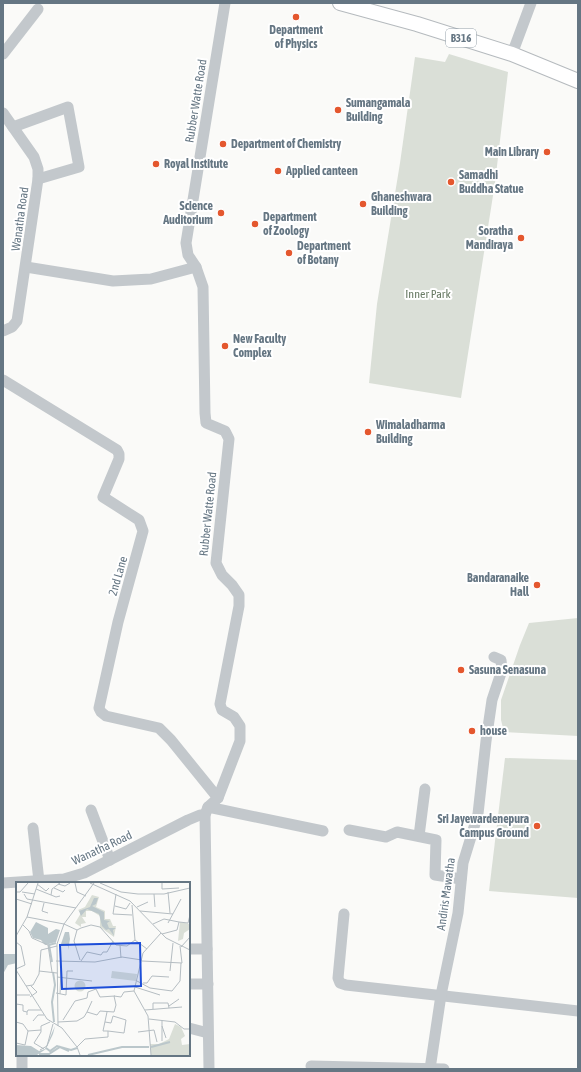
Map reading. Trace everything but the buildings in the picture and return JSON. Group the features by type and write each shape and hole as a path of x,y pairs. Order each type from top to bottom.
{"main road":[{"name":"B316","path":"340,3 418,24 512,54 578,81"}],"street":[{"name":"Rubber Watte Road","path":"207,811 218,798 240,741 240,726 234,717 222,710 220,704 239,606 239,595 222,575 216,563 229,439 226,431 206,423 204,405 203,287 196,267 188,255 186,243 225,3"},
{"path":"512,54 531,3"},
{"path":"3,54 38,9"},
{"path":"13,127 68,107 79,168 38,179"},
{"name":"Wanatha Road","path":"3,113 34,156 38,169 38,179 26,267 17,321 12,327 3,331"},
{"path":"26,267 113,281 151,279 196,267"},
{"name":"2nd Lane","path":"3,380 117,450 119,459 104,497 139,520 143,531 118,622 100,708 101,712 106,716 159,728 171,740 218,798"},
{"name":"Andiris Mawatha","path":"430,1069 442,995 458,913 460,880 467,846 478,814 484,754 492,700 502,670 501,660 494,657"},
{"path":"418,836 425,789"},
{"path":"91,810 110,860"},
{"path":"209,1069 207,811 322,831"},
{"name":"Wanatha Road","path":"23,882 64,879 84,872 207,811"},
{"path":"33,828 43,881"},
{"path":"349,830 386,837 397,832 436,840 435,875 460,880"},
{"name":"Wanatha Road","path":"3,883 16,882"},
{"path":"344,914 338,978 340,983 346,985 578,1011"},
{"path":"190,949 207,950"},
{"path":"190,984 208,984"},
{"path":"190,1028 208,1033"},
{"path":"22,1056 22,1069"},
{"path":"311,1066 444,1069"}],"green space":[{"name":"Inner Park","path":"449,54 508,72 495,183 461,398 369,383 377,304 400,163 415,57 445,62"},
{"path":"578,618 578,736 504,732 501,720 501,700 529,623"},
{"name":"Sri Jayewardenepura Campus Ground","path":"505,758 578,760 578,898 489,891"}],"shaded area":[{"path":"3,954 16,954 16,963 8,965 3,974"}],"place":[{"name":"Department of Physics","path":"296,17"},
{"name":"Sumangamala Building","path":"338,110"},
{"name":"Department of Chemistry","path":"223,144"},
{"name":"Main Library","path":"547,152"},
{"name":"Royal Institute","path":"156,164"},
{"name":"Applied canteen","path":"278,171"},
{"name":"Samadhi Buddha Statue","path":"451,182"},
{"name":"Ghaneshwara Building","path":"363,204"},
{"name":"Science Auditorium","path":"221,213"},
{"name":"Department of Zoology","path":"255,224"},
{"name":"Soratha Mandiraya","path":"521,238"},
{"name":"Department of Botany","path":"289,253"},
{"name":"New Faculty Complex","path":"225,346"},
{"name":"Wimaladharma Building","path":"368,432"},
{"name":"Bandaranaike Hall","path":"537,585"},
{"name":"Sasuna Senasuna","path":"461,670"},
{"name":"house","path":"472,731"},
{"name":"Sri Jayewardenepura Campus Ground","path":"537,826"}]}
